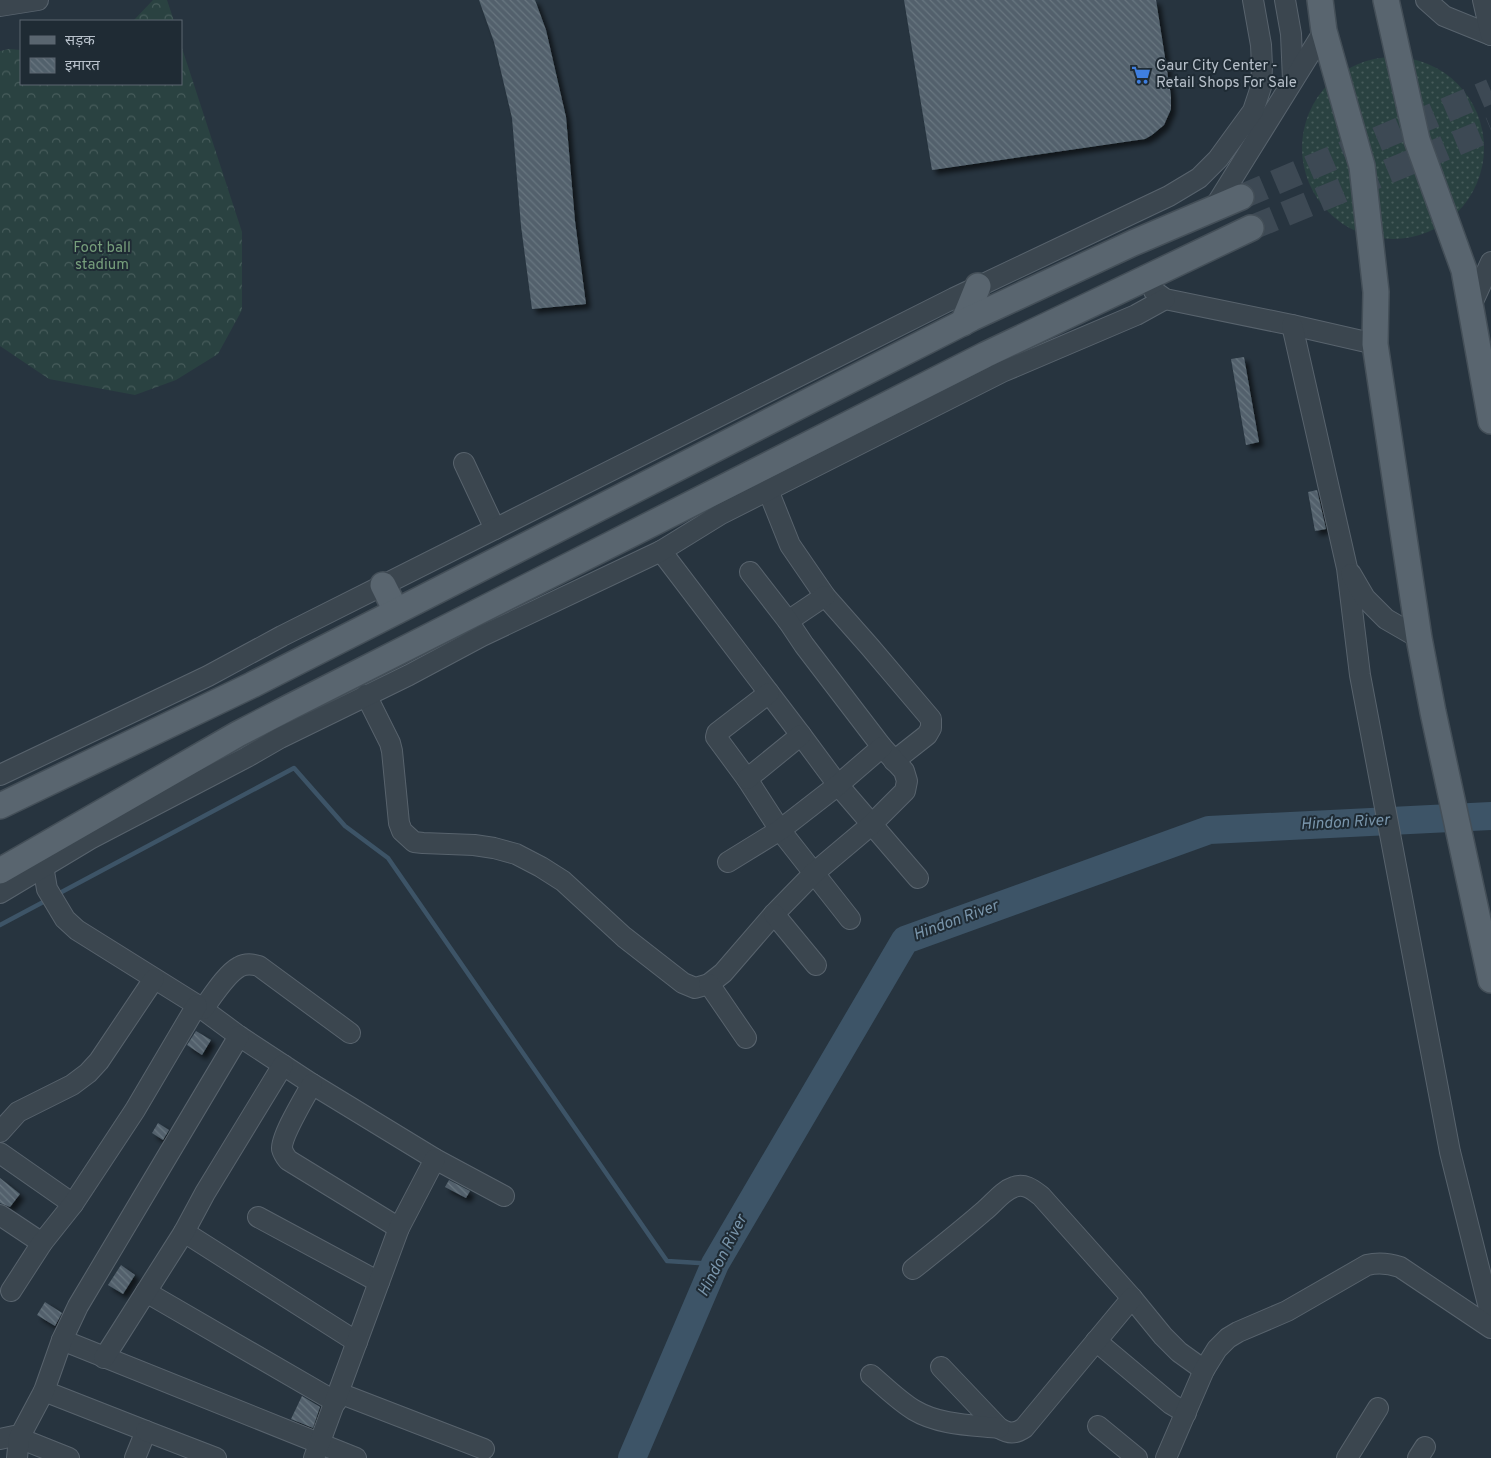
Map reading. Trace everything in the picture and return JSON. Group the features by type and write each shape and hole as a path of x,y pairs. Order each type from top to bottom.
{"main road":[{"path":"1320,0 1324,31 1362,166 1376,292 1375,344 1419,638 1433,712 1491,980"},
{"path":"1388,0 1417,140 1464,270 1491,421"},
{"path":"0,806 252,686 963,323 1133,243 1241,197"},
{"path":"0,871 274,729 308,698 985,355 1251,228"},
{"path":"963,323 978,286"},
{"path":"384,585 396,611"}],"street":[{"path":"0,6 38,0"},
{"path":"0,775 208,676 282,636 978,286 1169,196 1199,178 1218,159 1253,111 1261,87 1261,45 1253,0"},
{"path":"1285,0 1291,34 1293,80"},
{"path":"1426,0 1444,16 1491,35"},
{"path":"1483,0 1491,35"},
{"path":"1214,208 1324,31"},
{"path":"1253,111 1276,108"},
{"path":"1470,308 1491,262"},
{"path":"1139,281 1165,299 1375,344"},
{"path":"274,729 366,696 482,636 661,551 722,514 1002,372 1136,315 1165,299"},
{"path":"1292,325 1347,568 1360,675 1448,1142 1491,1316"},
{"path":"464,463 495,529"},
{"path":"728,862 780,830 838,785 888,754 927,735 931,728 931,719 825,596 790,545 768,490"},
{"path":"661,551 838,785 918,878"},
{"path":"1347,568 1365,598 1386,619 1419,638"},
{"path":"366,696 390,743 399,823 402,832 407,837 414,842 474,845 516,854 562,881 624,937 683,984 695,988 709,984 722,973 814,872 871,825 905,791 907,781 904,771 888,754 750,572"},
{"path":"788,621 825,596"},
{"path":"769,693 716,734 717,739 747,779 780,830 850,919"},
{"path":"747,779 801,735"},
{"path":"0,893 242,745"},
{"path":"43,866 47,889 65,918 77,930 200,1007 239,1036 312,1084 435,1159 504,1196"},
{"path":"774,914 816,965"},
{"path":"11,1291 42,1242 72,1204 135,1110 200,1007 228,976 239,967 249,964 259,966 350,1033"},
{"path":"0,1132 18,1112 72,1085 88,1073 99,1061 154,979"},
{"path":"709,984 746,1038"},
{"path":"10,1438 44,1391 62,1340 78,1306 239,1036"},
{"path":"104,1358 184,1232 205,1193 283,1065"},
{"path":"312,1084 284,1138 283,1153 288,1160 399,1228"},
{"path":"0,1153 72,1204"},
{"path":"317,1451 399,1228 435,1159"},
{"path":"913,1269 1006,1192 1015,1186 1033,1189 1132,1298 1163,1336 1204,1370"},
{"path":"0,1215 42,1242"},
{"path":"258,1217 379,1282"},
{"path":"184,1232 357,1342"},
{"path":"1166,1458 1204,1370 1217,1349 1233,1335 1287,1311 1367,1266 1376,1263 1388,1263 1400,1267 1491,1328"},
{"path":"146,1292 337,1398 484,1449"},
{"path":"941,1367 999,1428 1008,1433 1017,1433 1024,1428 1132,1298"},
{"path":"62,1340 317,1451 356,1458"},
{"path":"1096,1341 1170,1404 1186,1413"},
{"path":"871,1375 905,1404 928,1417 951,1423 999,1428"},
{"path":"44,1391 207,1456"},
{"path":"1346,1458 1378,1408"},
{"path":"1098,1426 1137,1458"},
{"path":"136,1458 146,1431"},
{"path":"10,1438 16,1458"},
{"path":"10,1438 69,1458"}],"green space":[{"path":"153,0 167,0 174,20 134,20"},
{"name":"Foot ball stadium","path":"182,48 242,232 242,310 218,354 176,380 135,395 49,379 0,346 0,51 9,49 20,50 20,85 182,85"},
{"path":"1402,57 1428,64 1444,72 1463,90 1477,113 1484,139 1484,157 1477,183 1469,199 1451,218 1444,224 1419,235 1402,239 1384,239 1358,232 1342,224 1317,199 1309,183 1304,166 1302,139 1309,113 1317,97 1342,72 1358,64 1375,59"}],"building":[{"path":"479,0 535,0 546,30 566,117 575,221 586,304 532,309 521,226 512,118 494,42"},
{"path":"904,0 1156,0 1171,96 1171,109 1164,125 1145,139 932,170"},
{"path":"1244,357 1259,442 1246,445 1231,359"},
{"path":"1317,490 1326,529 1315,531 1308,492"},
{"path":"196,1031 211,1040 202,1055 187,1045"},
{"path":"158,1123 169,1130 163,1140 152,1133"},
{"path":"0,1178 20,1194 10,1207 0,1203"},
{"path":"449,1180 470,1191 466,1198 445,1187"},
{"path":"121,1265 135,1275 123,1294 108,1285"},
{"path":"45,1302 62,1313 55,1326 37,1315"},
{"path":"302,1396 320,1407 313,1428 291,1419"}],"waterway":[{"path":"56,895 294,768 345,826 388,858 667,1261 715,1264"},
{"name":"Hindon River","path":"632,1458 715,1264 905,940 1209,830 1491,816"},
{"path":"0,925 47,900"}],"tunnel":[{"path":"1241,197 1491,91"},
{"path":"1251,228 1491,129"}],"place":[{"name":"Gaur City Center - Retail Shops For Sale","path":"1141,75"}]}
